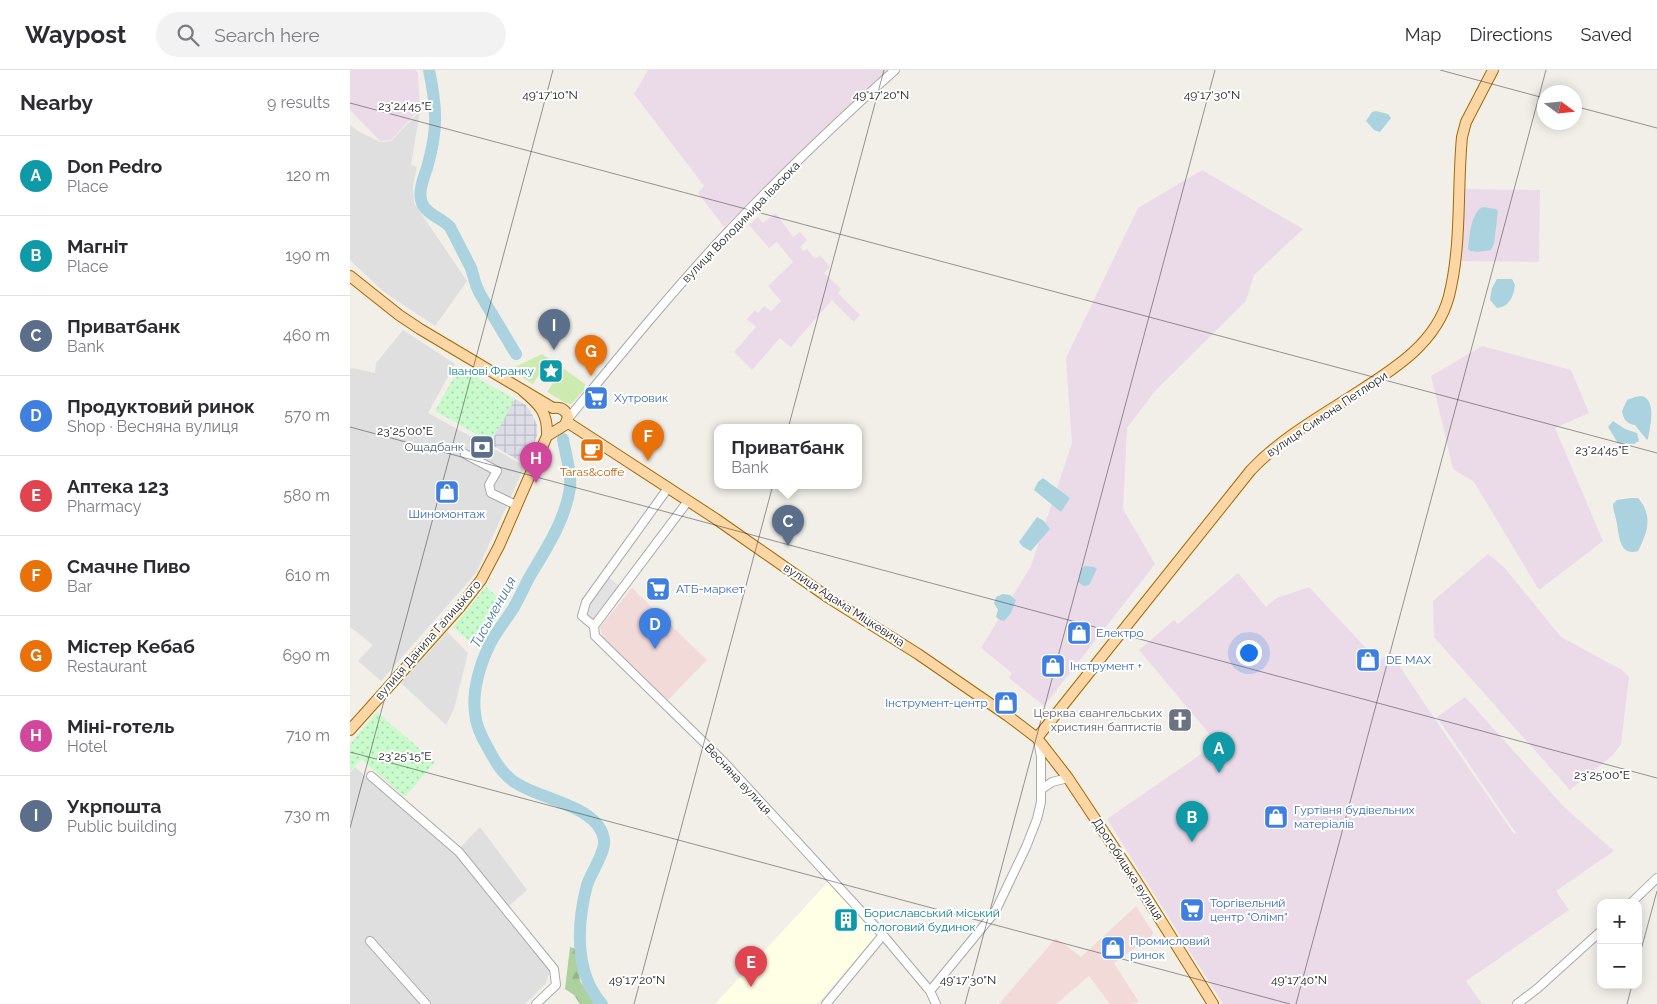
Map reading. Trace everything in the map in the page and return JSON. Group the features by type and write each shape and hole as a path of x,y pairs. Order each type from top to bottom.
{"main road":[{"name":"вулиця Симона Петлюри","path":"1037,738 1265,455 1286,439 1399,365 1418,349 1432,331 1444,310 1452,284 1456,248 1462,137 1466,122 1493,70"},
{"path":"350,276 408,322 553,408 564,410 567,414 567,425"},
{"path":"523,391 538,404 550,426 567,425"},
{"path":"553,408 547,415 547,436 567,425"},
{"name":"вулиця Адама Міцкевича","path":"567,425 688,501 829,598 918,654 1037,738"},
{"name":"вулиця Данила Галицького","path":"350,730 454,614 481,580 499,546 547,436"},
{"name":"Дрогобицька вулиця","path":"1037,738 1068,778 1213,1004"}],"street":[{"name":"вулиця Володимира Івасюка","path":"567,425 578,407 646,324 724,236 804,156 895,70"},
{"path":"564,410 578,407"},
{"path":"464,454 497,471 489,485 491,493 516,505"},
{"name":"Весняна вулиця","path":"668,488 586,602 582,616 594,626 595,636 722,760 883,935 930,991 936,1004"},
{"path":"594,626 688,501"},
{"path":"930,991 996,912 1026,847 1037,819 1042,789 1041,757 1037,738"},
{"path":"371,776 459,852 554,969 556,985 536,1004"},
{"path":"1042,789 1052,782 1068,778"},
{"path":"1635,899 1657,878"},
{"path":"826,1004 883,935"},
{"path":"1517,1004 1538,988 1597,935"},
{"path":"370,941 426,1004"}],"shaded area":[{"path":"350,70 415,70 418,73 420,109 391,140 380,141 350,110"},
{"path":"648,70 889,70 724,227 698,193 704,186 634,94"},
{"path":"420,111 411,165 417,167 413,185 414,203 467,281 435,326 384,292 350,260 350,125 380,142 391,141"},
{"path":"1202,170 1303,229 1254,275 1246,301 1155,391 1127,428 1123,509 1155,564 1044,706 1009,678 1012,673 981,648 1031,566 1072,443 1066,358 1138,208"},
{"path":"1460,189 1540,190 1539,262 1459,261"},
{"path":"776,213 793,237 800,232 807,240 800,247 803,251 807,249 815,259 820,255 830,267 824,273 841,289 838,293 860,315 854,322 832,300 791,347 780,338 752,370 734,352 756,327 747,319 755,310 758,313 764,306 771,311 781,301 768,286 793,262 777,242 769,248 749,225 758,217 763,223"},
{"path":"403,330 455,364 428,413 525,466 476,573 381,681 358,661 373,645 350,627 350,369 375,373 376,363"},
{"path":"1482,346 1571,370 1589,413 1555,428 1603,541 1539,590 1474,482 1453,469 1431,376"},
{"path":"515,399 526,405 537,425 537,436 525,464 490,444"},
{"path":"1488,554 1504,567 1561,637 1622,670 1629,677 1621,744 1613,755 1570,790 1434,637 1433,601"},
{"path":"1238,573 1266,607 1277,598 1309,587 1378,661 1391,653 1514,834 1516,833 1437,717 1465,697 1564,807 1614,851 1556,891 1569,910 1466,981 1482,1004 1223,1004 1107,819 1217,743 1139,650 1174,620 1178,624"},
{"path":"608,577 620,586 594,621 584,614 589,603"},
{"path":"632,588 707,660 668,700 603,638 600,627"},
{"path":"447,632 468,653 454,709 446,725 401,683"},
{"path":"355,767 454,854 480,827 527,890 503,911 550,970 546,983 525,1004 350,1004 350,773"},
{"path":"828,882 878,934 817,1004 715,1004"},
{"name":"Промисловий ринок","path":"1136,906 1154,934 1114,963 1139,1002 1110,1004 1089,976 1056,1004 999,1004 1056,938 1081,957"}],"green space":[{"path":"542,354 549,359 533,384 511,371 513,368"},
{"path":"459,368 515,399 491,442 435,411"},
{"path":"563,368 585,384 584,390 571,404 547,392"},
{"path":"486,587 505,603 471,643 453,627"},
{"path":"377,712 435,762 405,797 361,759 350,772 350,744"},
{"path":"570,947 577,949 580,981 595,1004 580,1004 574,995 565,989"}],"water":[{"path":"1372,112 1388,114 1391,118 1380,132 1374,130 1366,121"},
{"path":"1483,207 1498,211 1494,244 1491,250 1470,251 1468,249 1473,219 1475,214"},
{"path":"1497,279 1512,279 1515,285 1508,303 1497,308 1490,300 1492,288"},
{"path":"1642,396 1650,403 1651,408 1651,421 1647,440 1635,425 1626,421 1622,411 1627,400"},
{"path":"1613,421 1625,429 1637,433 1639,441 1634,444 1618,443 1608,427"},
{"path":"1043,478 1070,498 1061,512 1034,490 1038,482"},
{"path":"1638,498 1643,504 1647,517 1646,530 1638,551 1632,552 1627,551 1622,544 1613,509 1613,504 1617,500"},
{"path":"1037,517 1044,521 1050,529 1031,551 1023,547 1019,542"},
{"path":"1085,566 1097,569 1089,585 1084,586 1078,582 1081,569"},
{"path":"1003,594 1010,595 1016,600 1011,613 1004,621 996,617 998,610 994,603 996,597"}],"waterway":[{"name":"Тисьмениця","path":"429,70 434,96 435,130 431,154 421,187 421,201 428,211 450,227 471,268 480,294 516,354"},
{"name":"Тисьмениця","path":"563,439 570,482 564,511 555,533 515,605 486,652 480,669 474,705 477,723 482,736 505,774 523,787 580,811 600,828 604,845 601,856 587,885 581,915 580,947 586,978 602,1004"}],"place":[{"name":"Укрпошта","path":"554,350"},
{"name":"Іванові Франку","path":"551,371"},
{"name":"Містер Кебаб","path":"591,376"},
{"name":"Хутровик","path":"596,398"},
{"name":"Ощадбанк","path":"482,447"},
{"name":"Taras&coffe","path":"592,450"},
{"name":"Смачне Пиво","path":"648,461"},
{"name":"Міні-готель","path":"536,483"},
{"name":"Шиномонтаж","path":"447,492"},
{"name":"Приватбанк","path":"788,546"},
{"name":"АТБ-маркет","path":"658,589"},
{"name":"Електро","path":"1079,633"},
{"name":"Продуктовий ринок","path":"655,649"},
{"name":"DE MAX","path":"1368,660"},
{"name":"Інструмент +","path":"1053,666"},
{"name":"Інструмент-центр","path":"1006,703"},
{"name":"Церква євангельських християн баптистів","path":"1180,720"},
{"name":"Don Pedro","path":"1219,773"},
{"name":"Гуртівня будівельних матеріалів","path":"1276,817"},
{"name":"Магніт","path":"1192,842"},
{"name":"Торгівельний центр \"Олімп\"","path":"1192,910"},
{"name":"Бориславський міський пологовий будинок","path":"846,920"},
{"name":"Промисловий ринок","path":"1113,948"},
{"name":"Аптека 123","path":"751,987"}]}
